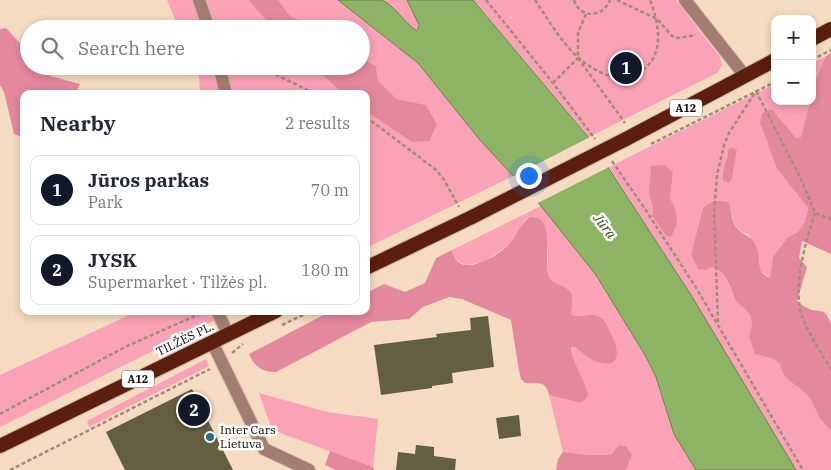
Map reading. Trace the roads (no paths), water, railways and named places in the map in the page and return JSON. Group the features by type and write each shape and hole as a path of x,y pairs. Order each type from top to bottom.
{"highway":[{"path":"816,37 831,29"},
{"name":"A12","path":"370,266 626,140 771,62"},
{"name":"TILŽĖS PL.","path":"0,446 268,315"}],"street":[{"path":"199,0 206,20"},
{"path":"685,0 745,76"},
{"path":"221,75 225,90"},
{"path":"219,315 228,334"},
{"path":"212,342 264,449 310,470"}],"water":[{"name":"Jūra","path":"338,0 381,0 390,5 417,31 419,25 407,0 473,0 589,138 691,295 796,470 696,470 674,434 656,377 645,355 596,275 541,206 479,139 418,63 370,25 370,20 363,20"}],"place":[{"name":"Jūros parkas","path":"626,68"},
{"name":"JYSK","path":"194,410"},
{"name":"Inter Cars Lietuva","path":"210,437"}]}
